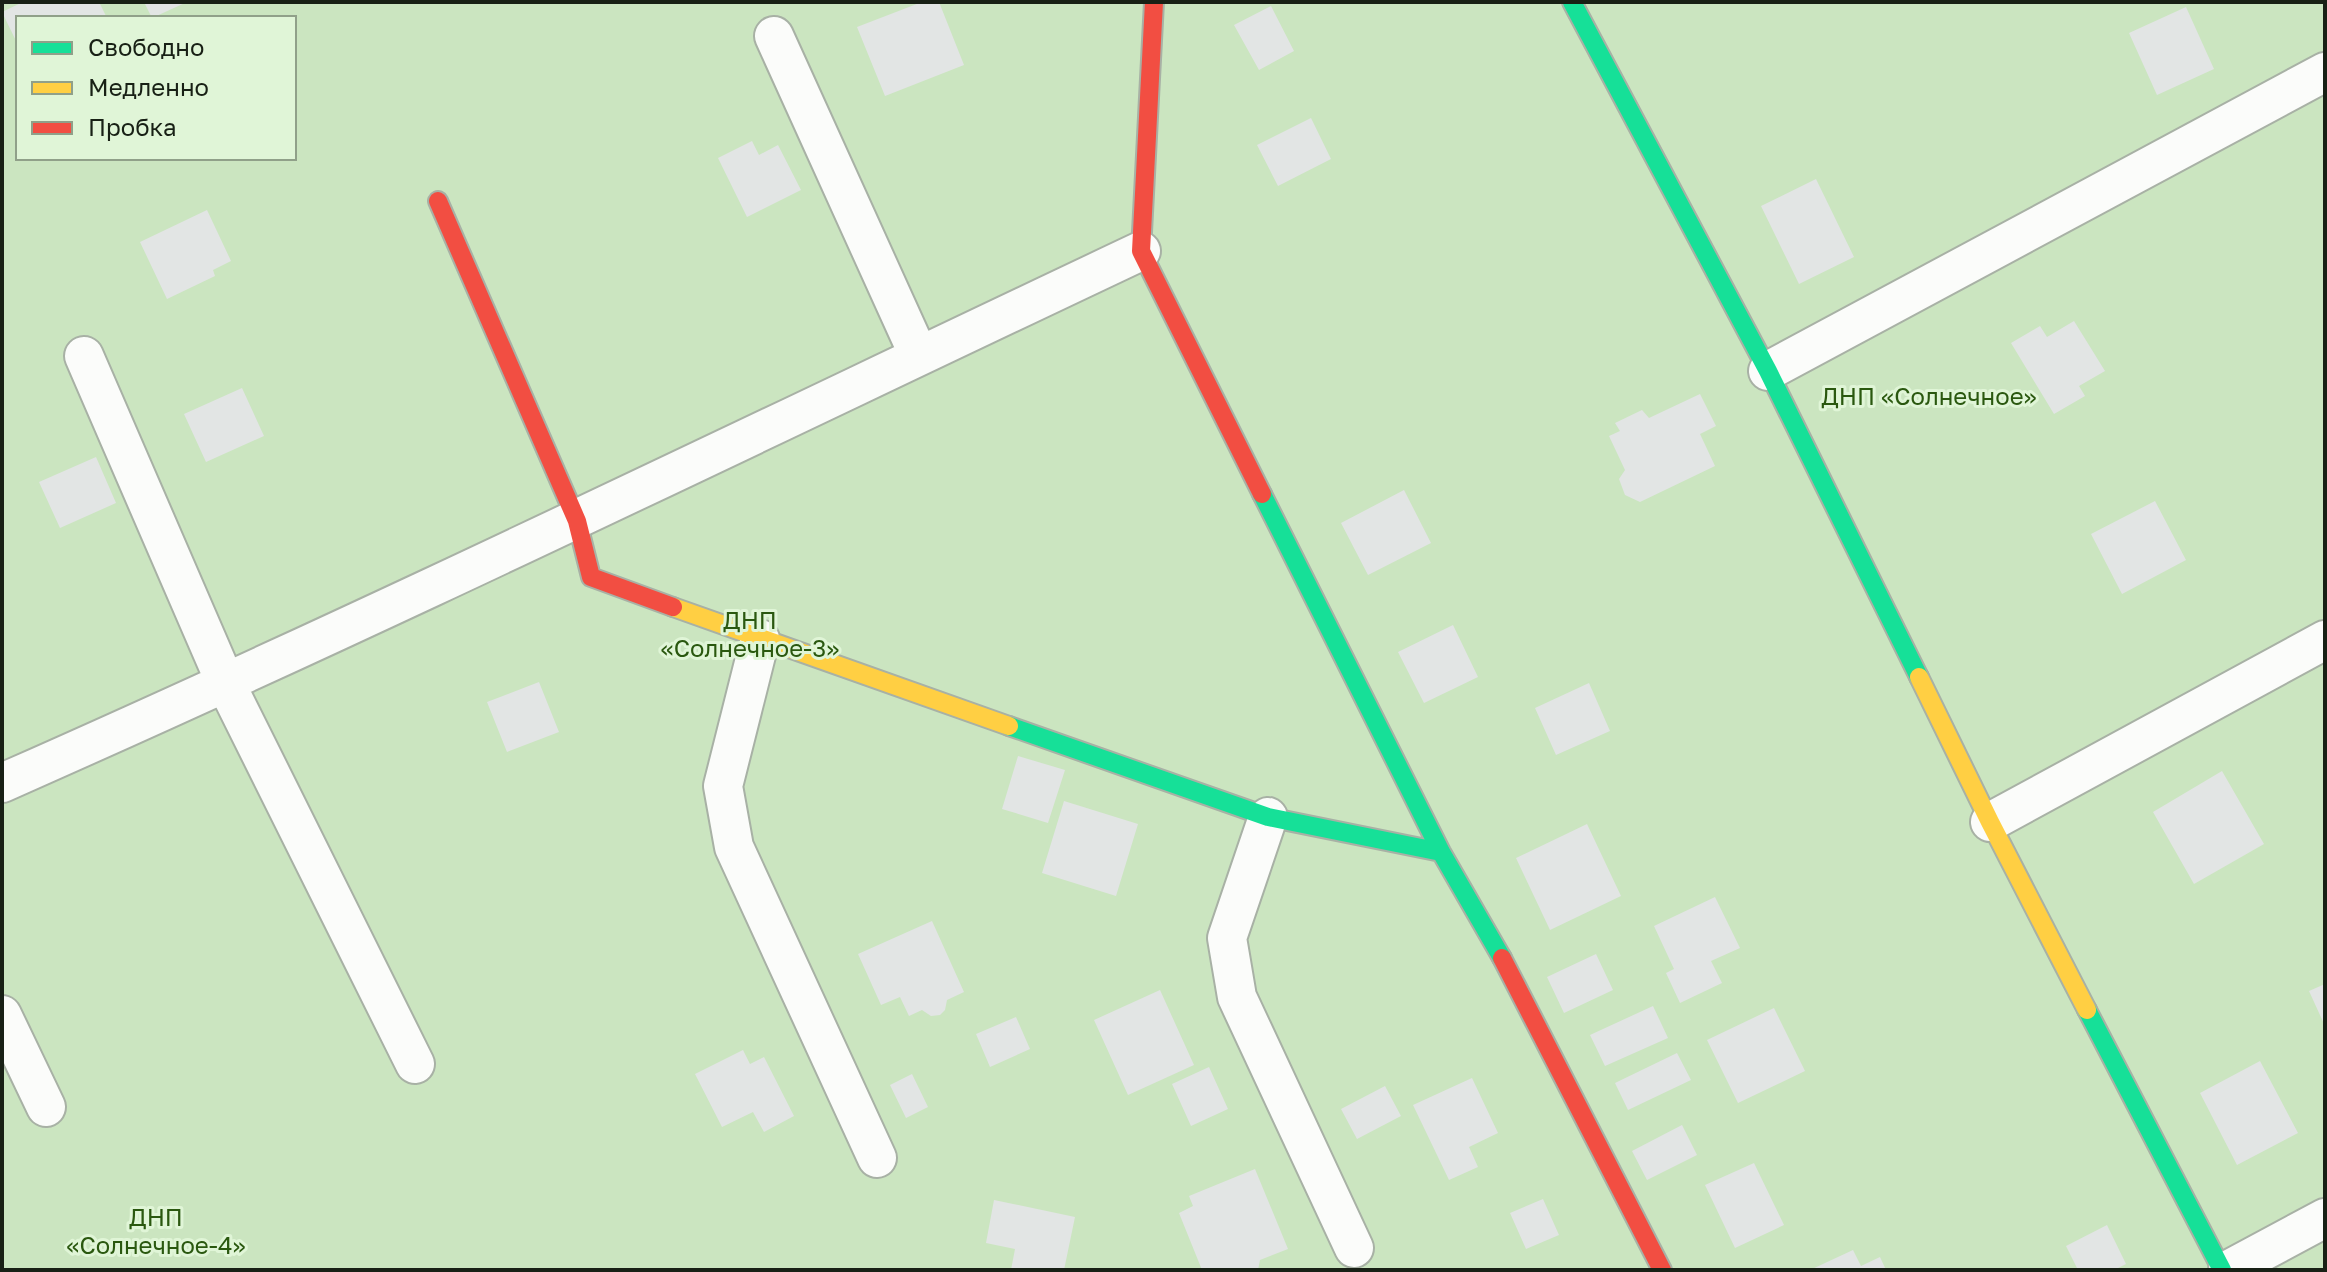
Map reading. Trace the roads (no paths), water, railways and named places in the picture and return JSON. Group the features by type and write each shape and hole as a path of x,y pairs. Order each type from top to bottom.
{"street":[{"path":"1154,2 1141,251 1441,852 1493,940 1662,1270"},
{"path":"1572,2 1768,371 1990,822 2225,1270 2325,1218"},
{"path":"774,36 919,356"},
{"path":"1768,371 2325,72"},
{"path":"438,201 577,521 591,577 1268,817 1441,852"},
{"path":"2,783 226,684 577,521 1141,251"},
{"path":"84,356 226,684 415,1064"},
{"path":"760,639 723,786 734,847 877,1158"},
{"path":"1990,822 2325,640"},
{"path":"1268,817 1227,938 1237,997 1354,1248"},
{"path":"2,1015 46,1107"}],"park label":[{"name":"ДНП «Солнечное»","path":"1929,397"},
{"name":"ДНП «Солнечное-3»","path":"750,635"},
{"name":"ДНП «Солнечное-4»","path":"156,1232"}]}
